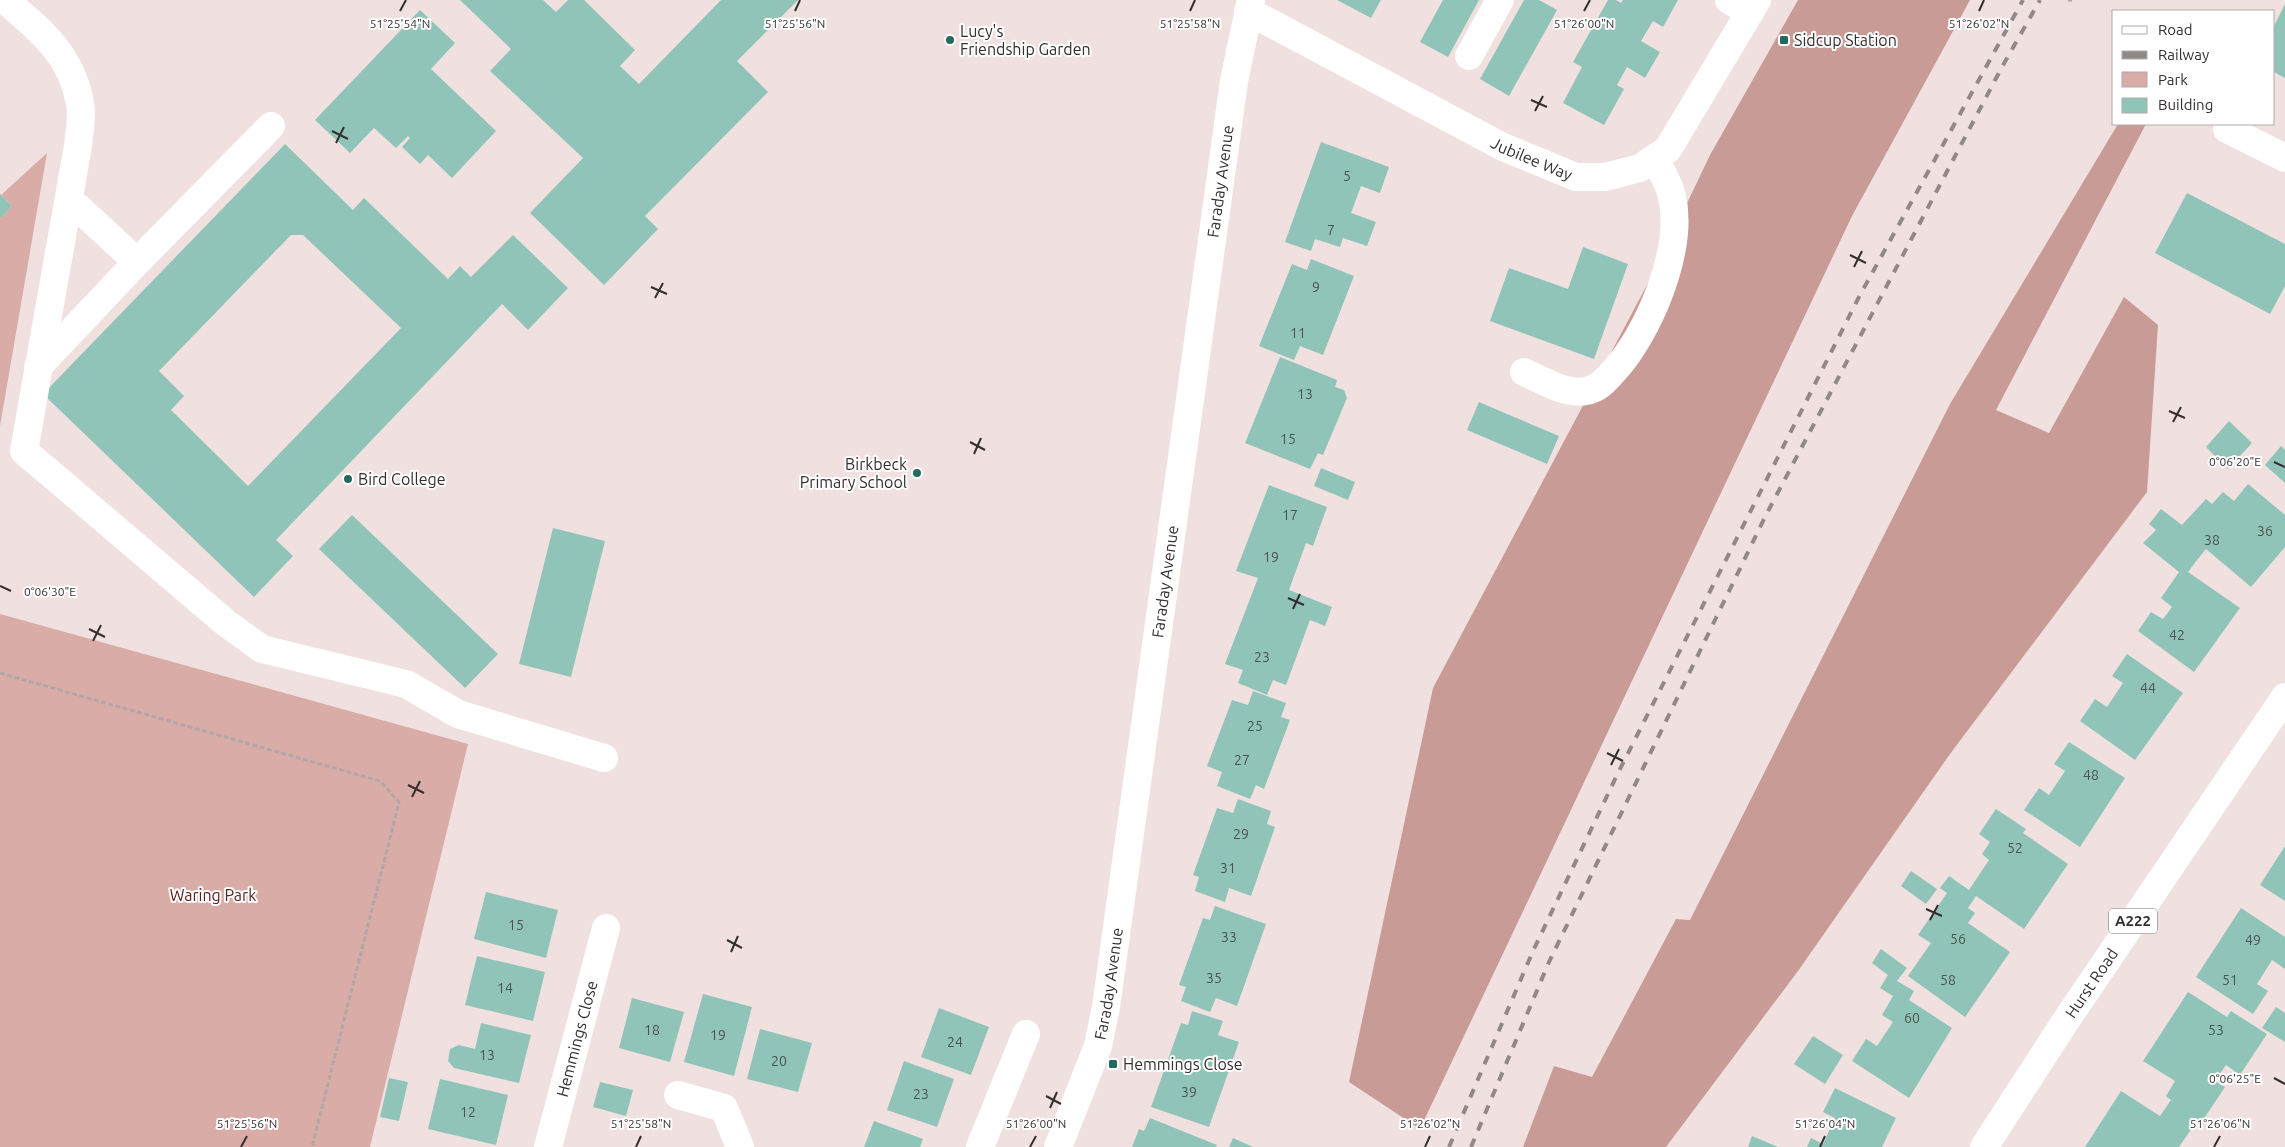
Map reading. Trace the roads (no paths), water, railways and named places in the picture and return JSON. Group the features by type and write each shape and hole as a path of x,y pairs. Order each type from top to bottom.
{"street":[{"path":"0,3 4,0 42,32 69,65 81,105 78,146 24,451 226,624 262,649 406,684 458,714 604,758"},
{"path":"1469,56 1500,0"},
{"name":"Jubilee Way","path":"1249,6 1503,147 1576,177 1605,178 1640,168 1668,149 1745,4"},
{"name":"Faraday Avenue","path":"1058,1147 1098,1046 1106,1006 1234,81 1249,6"},
{"path":"38,367 137,262 271,126"},
{"path":"2227,129 2285,158"},
{"path":"1524,372 1574,391 1586,392 1600,386 1621,363 1643,329 1658,298 1671,249 1672,196 1654,158"},
{"path":"69,199 137,262"},
{"name":"Hurst Road","path":"1984,1147 2067,1019 2285,697"},
{"name":"Hemmings Close","path":"548,1147 606,928"},
{"path":"980,1147 1026,1034"},
{"path":"678,1096 724,1108 740,1147"}],"railway":[{"path":"1449,1147 1533,951 1618,773 1860,295 2023,0"},
{"path":"1471,1147 1549,962 1765,517 2002,67 2040,0"}],"place":[{"name":"Lucy's Friendship Garden","path":"950,40"},
{"name":"Sidcup Station","path":"1784,40"},
{"name":"Birkbeck Primary School","path":"917,473"},
{"name":"Bird College","path":"348,479"},
{"name":"Hemmings Close","path":"1113,1064"}],"park label":[{"name":"Waring Park","path":"213,895"}]}
